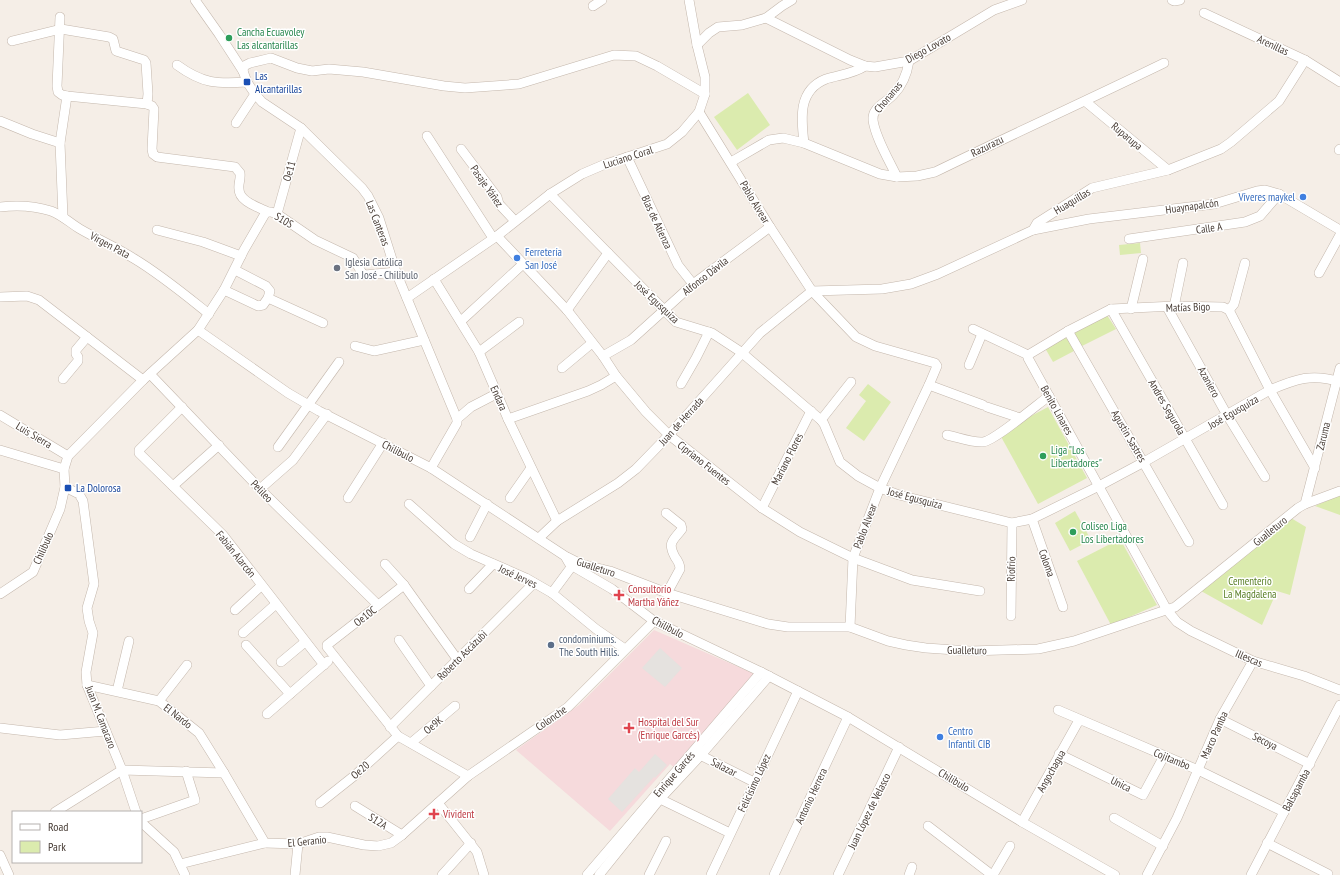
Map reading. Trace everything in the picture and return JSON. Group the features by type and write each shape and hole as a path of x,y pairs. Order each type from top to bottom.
{"street":[{"name":"Las Canteras","path":"195,0 243,71 255,94 262,102 302,128 362,188 368,196 379,218 396,272 456,419"},
{"path":"593,6 602,0"},
{"name":"Luciano Coral","path":"407,298 495,237 550,194 582,174 603,164 667,144 682,132 699,112 705,94 705,77 697,46 689,0"},
{"path":"697,46 708,33 718,28 742,25 766,18 792,0"},
{"name":"Diego Lovato","path":"766,18 850,60 865,66 875,67 908,62 994,10 1022,0"},
{"name":"Arenillas","path":"1204,13 1305,60 1340,82"},
{"path":"60,17 61,29 57,86 58,92 67,96 147,104 152,106 154,110 152,149 155,156 235,167 240,173 238,188 241,197 246,201 272,213"},
{"path":"12,41 61,29 113,39 116,51 144,60 147,79 147,104"},
{"path":"243,71 244,66 250,63 270,58 297,68 312,71 329,69 356,72 465,88 520,84 614,55 636,56 657,66 705,94"},
{"name":"Huaquillas","path":"812,291 882,289 911,284 938,274 1033,230 1037,223 1092,188 1168,170 1222,149 1278,101 1305,60"},
{"name":"Chonanas","path":"898,177 875,128 873,119 876,109 893,95 902,83 908,70 908,62"},
{"name":"Razurazu","path":"731,162 769,140 784,138 804,143 880,174 898,177 917,176 934,172 1040,121 1086,102 1164,63"},
{"path":"177,65 191,74 210,82 220,84 248,82"},
{"path":"804,143 802,113 808,92 815,85 858,70 865,66"},
{"path":"236,123 255,94"},
{"path":"63,217 60,143 67,96"},
{"name":"Ruparupa","path":"1086,102 1168,170"},
{"name":"Pablo Alvear","path":"699,112 770,227 812,291 856,337 876,346 935,363 937,366 880,488 852,558 850,627"},
{"path":"0,121 60,143"},
{"name":"Oe11","path":"272,213 302,128"},
{"name":"Cipriano Fuentes","path":"427,136 495,237 524,264 567,310 603,356 616,376 646,412 669,435 762,508 800,532 852,558 912,580 980,591"},
{"name":"Pasaje Yáñez","path":"461,149 497,197 499,204 515,221"},
{"name":"Blas de Atienza","path":"627,157 678,265 693,284"},
{"name":"Huaynapalcón","path":"1033,230 1089,219 1214,204 1265,190 1279,194 1340,230"},
{"name":"José Egusquiza","path":"550,194 663,310 678,323 716,335 741,352 821,420 840,462 858,476 880,488 899,495 1012,523 1032,519 1099,486 1186,439 1270,390 1292,380 1305,377 1320,377 1338,381"},
{"name":"Calle A","path":"1129,239 1245,222 1260,216 1279,194"},
{"name":"Virgen Pata","path":"0,207 16,205 38,208 63,217 78,228 132,257 166,279 209,314"},
{"name":"S10S","path":"68,456 147,377 198,330 224,290 266,212 272,213 315,240 353,258 364,274 396,272"},
{"name":"Alfonso Dávila","path":"603,356 631,340 693,284 770,227"},
{"path":"157,230 203,242 241,256"},
{"path":"1319,273 1340,235"},
{"path":"567,310 608,254"},
{"path":"1130,309 1143,259"},
{"path":"1171,307 1175,302 1183,263"},
{"path":"461,321 524,264"},
{"path":"1245,264 1234,304 1229,310 1270,390 1315,468"},
{"path":"224,290 258,306 263,305 268,298 270,291 266,286 235,270"},
{"name":"Endara","path":"434,279 479,352 496,394 558,521"},
{"name":"Juan de Herrada","path":"539,538 558,521 618,483 636,469 669,435 741,352 760,333 812,291"},
{"name":"Pelileo","path":"0,296 27,296 39,300 87,337 147,377 182,407 260,489 378,605"},
{"path":"268,298 324,323"},
{"name":"Matías Bigo","path":"1028,357 1068,331 1111,309 1223,306 1229,310"},
{"name":"Azaniero","path":"1171,307 1227,415 1265,477"},
{"name":"Andres Segurola","path":"1111,309 1223,505"},
{"path":"479,352 519,322"},
{"path":"973,329 1028,357"},
{"name":"Chilibulo","path":"198,330 288,393 431,468 539,538 565,556 572,566 612,589 654,621 765,674 848,717 1022,822 1115,875"},
{"name":"Agustin Sastres","path":"1068,331 1189,542"},
{"path":"681,384 696,358 708,332"},
{"path":"969,365 982,334"},
{"path":"63,379 78,361 76,350 87,337"},
{"path":"355,346 371,351 378,351 424,340"},
{"path":"562,368 592,343"},
{"name":"Benito Linares","path":"1028,357 1167,610"},
{"path":"278,447 339,362"},
{"name":"Zaruma","path":"1305,504 1338,381 1340,368"},
{"path":"508,419 588,391 616,376"},
{"path":"821,420 851,382"},
{"path":"929,385 1020,418"},
{"path":"431,468 457,423 456,419 472,407 496,394"},
{"path":"946,435 984,442 990,440 1049,396"},
{"name":"Fabián Alarcón","path":"182,407 139,450 139,453 223,535 261,586 324,665"},
{"name":"Mariano Flores","path":"762,508 811,411"},
{"path":"260,489 292,461 327,414"},
{"name":"Luis Sierra","path":"0,415 68,456"},
{"path":"348,498 383,443"},
{"path":"173,486 219,445"},
{"path":"0,450 64,469 68,456"},
{"path":"510,498 531,468"},
{"name":"Chilibulo","path":"0,594 33,572 60,509 65,487 64,469"},
{"name":"Juan M. Camacaro","path":"65,487 78,494 83,501 94,584 87,608 93,633 86,672 87,685 122,770 136,811"},
{"name":"Gualleturo","path":"565,556 581,564 610,571 667,592 768,624 795,627 850,627 888,641 926,648 970,651 1038,649 1074,641 1175,607 1298,508 1305,504 1340,492"},
{"name":"José Jerves","path":"409,504 454,544 471,554 534,583 552,593 625,649"},
{"path":"470,537 487,504"},
{"path":"666,513 681,525 682,529 670,545 680,564 680,568 667,592"},
{"name":"Coloma","path":"1032,519 1063,607"},
{"name":"Riofrio","path":"1011,616 1012,523"},
{"path":"385,564 404,585 457,659"},
{"path":"469,589 493,564"},
{"path":"552,593 572,566"},
{"name":"Roberto Ascázubi","path":"390,727 534,583"},
{"name":"Oe10C","path":"334,656 327,645 404,585"},
{"path":"235,610 261,586"},
{"path":"243,633 276,604"},
{"name":"Illescas","path":"1167,610 1177,622 1192,631 1253,661 1304,676 1340,690"},
{"name":"Colonche","path":"438,803 468,776 568,706 654,621"},
{"path":"399,640 431,686"},
{"path":"117,691 129,641"},
{"path":"281,662 305,642"},
{"path":"246,645 290,694"},
{"path":"267,714 334,656 398,736 468,776"},
{"name":"Marco Pamba","path":"1147,875 1163,846 1220,719 1253,661"},
{"path":"159,701 187,665"},
{"name":"Enrique Garcés","path":"594,873 657,797 765,674"},
{"name":"El Nardo","path":"87,685 159,701 199,733 224,773"},
{"name":"Felicísimo López","path":"711,875 798,691"},
{"name":"Balsapamba","path":"1251,875 1340,705"},
{"name":"Oe9K","path":"411,743 456,706"},
{"name":"Cojitambo","path":"1058,710 1198,770 1284,812"},
{"name":"Antonio Herrera","path":"774,875 848,717"},
{"name":"Secoya","path":"1220,719 1310,764"},
{"name":"Angochagua","path":"1022,822 1059,754 1078,722 1081,721"},
{"path":"0,728 60,735 106,731"},
{"name":"Oe20","path":"320,803 354,776 398,736"},
{"name":"Juan López de Velasco","path":"838,875 899,747"},
{"name":"Salazar","path":"697,753 754,782"},
{"name":"Unica","path":"1059,754 1143,795 1164,756"},
{"path":"58,811 68,808 122,770 224,773 265,843"},
{"path":"142,821 195,800 186,771"},
{"path":"657,797 730,833"},
{"path":"438,803 477,852 484,875"},
{"name":"El Geranio","path":"180,864 265,843 298,844 320,837 327,837 364,845 378,846 391,843 402,836 438,803"},
{"name":"S12A","path":"354,806 402,836"},
{"path":"1114,818 1163,846"},
{"path":"142,822 171,848 185,875"},
{"path":"928,826 993,875 1010,846"},
{"path":"649,875 666,841"},
{"path":"442,875 470,843"},
{"path":"1268,843 1328,874"},
{"path":"295,875 298,844"},
{"path":"0,855 9,875"}],"shaded area":[{"name":"Hospital del Sur (Enrique Garcés)","path":"654,630 757,675 675,768 670,764 610,831 516,750 579,705"},
{"path":"660,648 682,668 665,687 642,668"},
{"path":"655,754 667,765 622,812 608,799 635,768 639,772"}],"green space":[{"path":"748,93 770,125 737,150 714,117"},
{"path":"1140,243 1141,253 1120,255 1119,245"},
{"path":"1105,312 1116,329 1078,348 1070,330"},
{"path":"1063,337 1068,339 1074,351 1053,362 1045,348"},
{"path":"868,384 891,402 864,441 846,428 866,401 859,395"},
{"name":"Liga \"Los Libertadores\"","path":"1048,407 1087,478 1038,504 999,433"},
{"path":"1340,495 1340,515 1315,506"},
{"name":"Coliseo Liga Los Libertadores","path":"1075,511 1091,540 1070,551 1055,523"},
{"name":"Cementerio La Magdalena","path":"1291,518 1306,527 1290,595 1277,591 1262,625 1201,591"},
{"path":"1120,539 1157,605 1111,625 1077,561"}],"place":[{"name":"Cancha Ecuavoley Las alcantarillas","path":"229,38"},
{"name":"Las Alcantarillas","path":"247,82"},
{"name":"Víveres maykel","path":"1303,197"},
{"name":"Ferretería San José","path":"517,258"},
{"name":"Iglesia Católica San José - Chilibulo","path":"337,268"},
{"name":"Liga \"Los Libertadores\"","path":"1043,456"},
{"name":"La Dolorosa","path":"68,488"},
{"name":"Coliseo Liga Los Libertadores","path":"1073,532"},
{"name":"Consultorio Martha Yáñez","path":"619,595"},
{"name":"condominiums. The South Hills.","path":"551,645"},
{"name":"Hospital del Sur (Enrique Garcés)","path":"629,728"},
{"name":"Centro Infantil CIB","path":"940,737"},
{"name":"Vivident","path":"434,814"}]}
